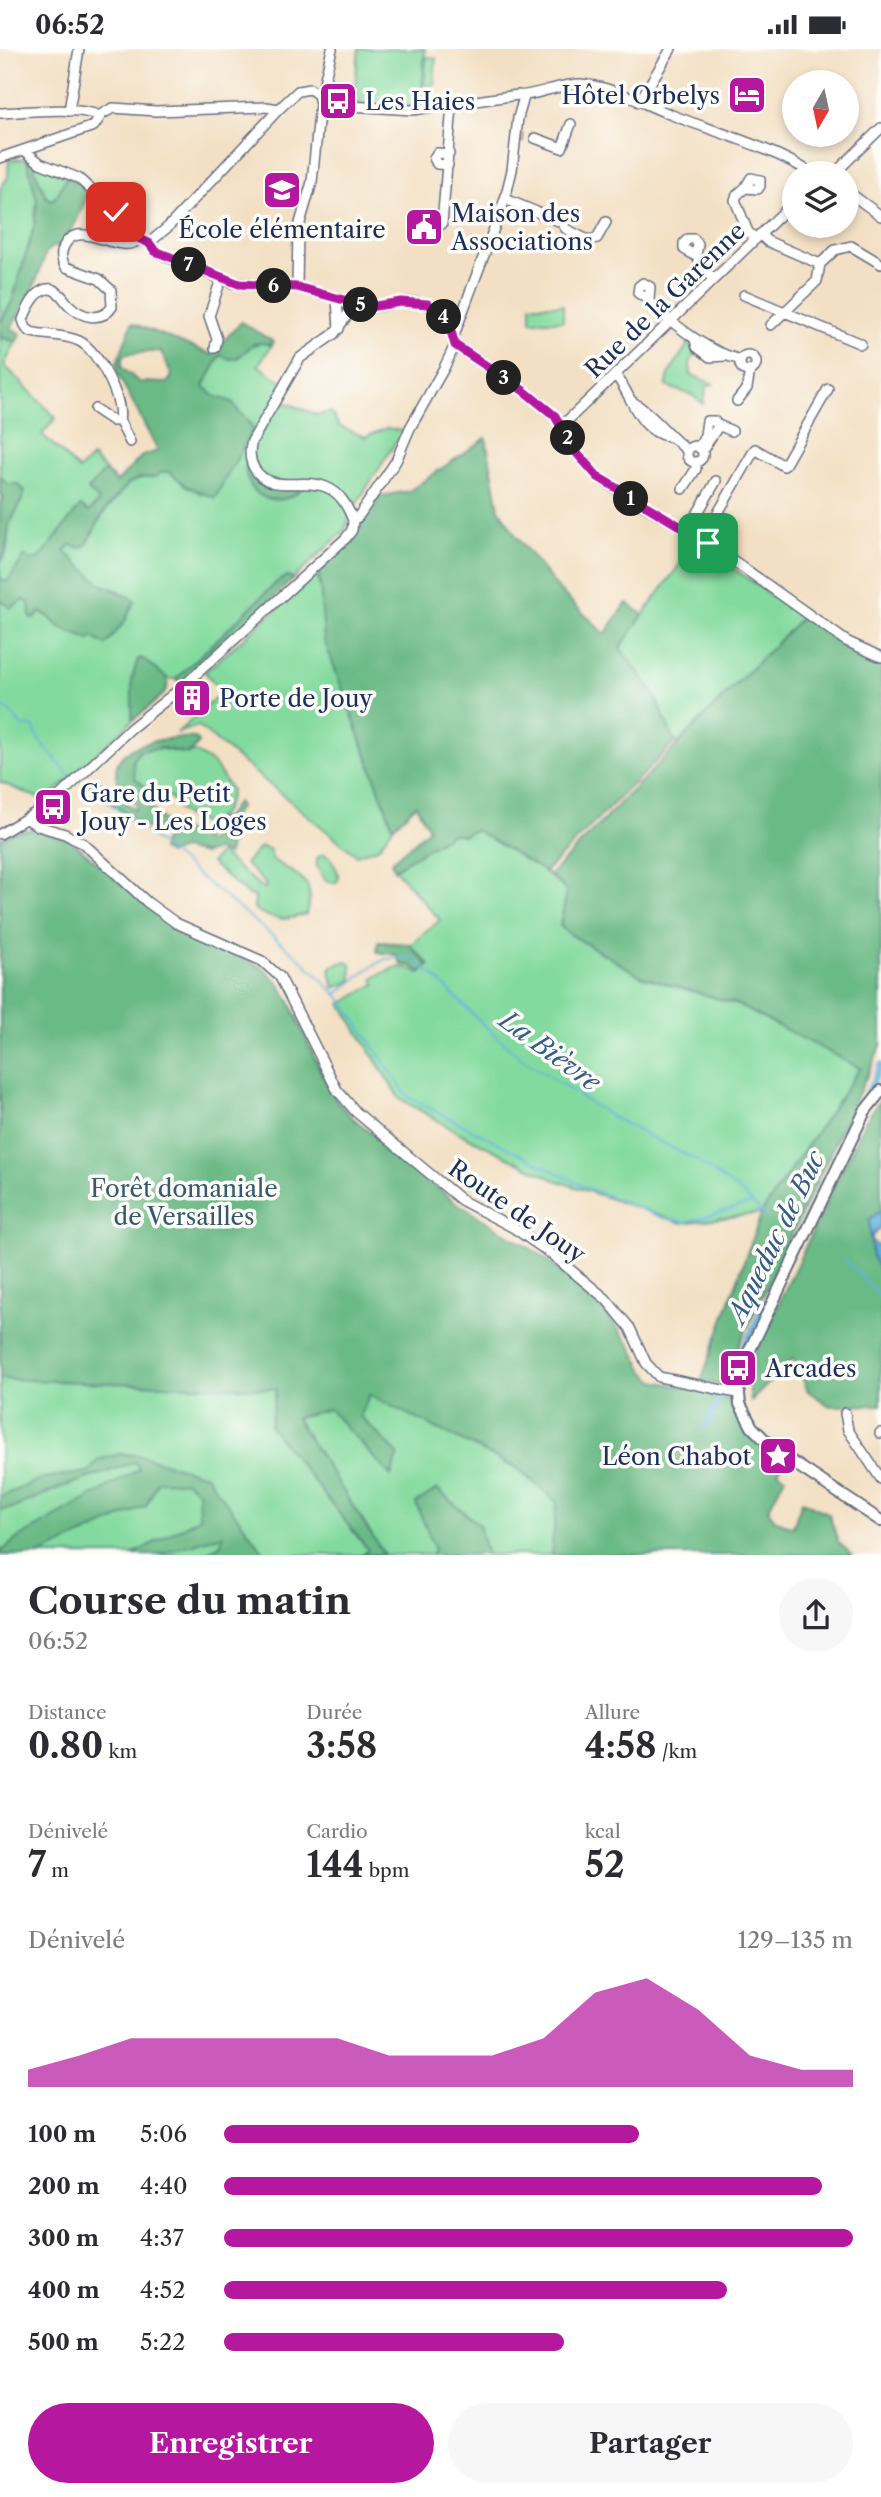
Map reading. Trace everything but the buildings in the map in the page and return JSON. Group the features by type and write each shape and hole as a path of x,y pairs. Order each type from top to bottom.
{"main road":[{"path":"881,1091 870,1105 744,1362 737,1393 752,1427 776,1451 881,1521"}],"street":[{"path":"69,111 79,49"},
{"path":"297,287 298,230 312,182 319,100 332,49"},
{"path":"639,103 671,49"},
{"path":"130,442 119,420 121,412 107,375 92,350 77,339 31,332 23,320 36,296 43,290 51,289 58,292 78,312 96,317 106,315 113,307 111,290 99,279 66,267 61,255 65,243 74,236 87,236 125,244 135,243 144,241 168,227 302,89 310,89 319,100 412,110 518,95 524,97 540,90 580,84 607,90 790,161"},
{"path":"353,520 358,517 396,461 410,428 444,368 505,199 524,97"},
{"path":"442,224 452,106"},
{"path":"0,158 94,126 99,116 118,108 145,111 265,107 279,110"},
{"path":"0,113 69,111 89,112 99,116"},
{"path":"535,138 562,148 571,124"},
{"path":"847,161 881,128"},
{"path":"24,150 40,163 78,178 155,251 219,282 297,287 361,305 378,307 415,302 428,304 444,316 454,342 524,391 561,423 574,450 598,477 703,539 846,641 881,657"},
{"path":"448,165 437,164 434,158 437,153 449,154"},
{"path":"745,188 737,195 736,205 748,232 820,264"},
{"path":"505,199 561,222 566,229 588,240 597,238 606,222"},
{"path":"859,200 881,216"},
{"name":"Rue de la Garenne","path":"561,423 568,420 782,214"},
{"path":"696,256 698,244 691,237 681,247 696,256 713,280"},
{"path":"771,325 817,281 820,264 835,250 851,246 881,264"},
{"path":"215,348 217,339 209,316 219,282"},
{"path":"744,295 861,344"},
{"path":"337,299 338,329"},
{"path":"649,300 695,340 697,347 710,357 726,356 741,360 747,355 753,358 755,365 750,370 747,388 737,401"},
{"path":"0,834 53,802 130,729 181,688 315,568 352,530 353,520 346,505 333,491 316,484 269,481 257,473 249,454 252,441 300,358 338,329 352,308 361,305"},
{"path":"615,374 633,402 640,420 651,430 669,437 688,451"},
{"path":"703,539 755,449 784,466 828,389"},
{"path":"95,409 113,421 119,420"},
{"path":"696,462 702,458 701,450 718,425 732,431"},
{"path":"688,451 692,448 701,450"},
{"path":"688,451 688,458 696,462"},
{"path":"683,489 696,469 696,462"},
{"path":"688,530 716,481"},
{"name":"Route de Jouy","path":"27,819 84,844 147,902 176,923 262,961 279,977 337,1090 356,1112 461,1200 514,1228 550,1253 606,1299 630,1328 646,1363 659,1377 737,1393"},
{"path":"845,1413 848,1430 881,1479"}],"green space":[{"path":"359,49 425,49 421,105 401,107 353,102"},
{"path":"426,57 436,58 434,85 424,85"},
{"path":"9,160 27,160 37,200 34,227 12,302 0,323 0,189 8,177"},
{"path":"27,160 36,164 34,169 47,198 52,200 58,194 67,176 89,191 69,234 63,241 47,250 34,287 11,328 21,334 16,342 0,337 0,323 12,302 34,227 37,200"},
{"path":"36,164 67,176 52,200 47,198 34,169"},
{"path":"531,305 563,305 563,321 531,321"},
{"path":"241,322 274,342 272,345 254,344 234,359 220,355 204,386 214,396 232,402 253,429 215,498 186,486 170,472 140,478 129,483 104,511 87,544 79,548 71,545 64,551 101,584 135,600 125,621 106,645 92,637 90,640 66,631 40,612 35,618 30,618 29,603 24,600 10,608 0,599 0,578 7,582 25,556 31,560 40,558 80,506 89,512 99,501 88,490 105,471 117,482 142,456 158,451 117,372 117,363 132,323 213,355","holes":["161,351 172,376 167,383 139,382 122,368 122,358 126,354"]},
{"path":"0,337 16,342 4,365 56,418 42,434 79,470 92,457 106,471 88,490 100,501 89,512 81,506 40,558 31,560 25,556 7,583 0,578 0,563 7,551 9,525 7,484 2,478 0,480"},
{"path":"690,341 697,349 690,363 691,375 713,384 707,386 703,404 692,395 666,386 670,372"},
{"path":"262,342 272,345 258,365 282,382 280,400 317,415 331,412 339,426 365,437 387,428 403,431 355,506 344,531 293,579 288,576 278,582 176,679 168,679 142,659 132,679 132,721 45,801 0,782 0,599 10,608 23,600 29,602 35,618 40,612 62,629 89,640 92,637 106,645 120,591 101,585 64,551 97,522 129,483 140,478 170,472 186,486 203,494 234,461 253,429 232,402 214,396 203,387 220,355 238,358 250,346"},
{"path":"486,438 499,509 516,536 560,591 605,634 627,603 643,615 620,648 653,692 675,742 545,872 476,830 463,835 453,833 394,869 391,862 429,829 416,805 393,827 324,639 319,571 352,542 376,497 409,491"},
{"path":"249,461 259,477 302,486 301,489 282,499 263,497 250,484 246,463"},
{"path":"2,477 7,484 18,484 25,491 8,528 5,552 0,563 0,503 3,498 0,480"},
{"path":"696,542 802,617 677,744 620,647"},
{"path":"319,571 318,581 357,728 393,827 378,848 356,855 198,726 177,733 222,692 205,672"},
{"path":"288,576 293,579 181,685 176,679 278,581"},
{"path":"802,617 846,648 881,663 881,1046 720,1385 701,1381 762,1212 860,1068 736,1004 641,976 570,934 560,926 567,891 550,875"},
{"path":"142,658 168,679 167,688 164,694 132,721 132,679 138,659"},
{"path":"194,738 199,743 189,754 162,748 139,751 133,761 135,778 149,790 152,797 148,804 162,819 176,829 197,834 206,841 215,835 217,821 227,816 237,802 240,806 230,821 239,834 230,843 228,855 217,850 204,854 182,849 169,854 161,850 163,842 172,833 164,827 146,828 87,785 93,778 101,782 135,810 137,805 122,790 117,779 117,767 122,757 143,744"},
{"path":"150,748 195,752 214,764 231,790 220,816 207,822 190,819 166,794 141,786 133,773 133,761 139,751"},
{"name":"Forêt domaniale de Versailles","path":"34,829 71,840 158,916 263,968 277,981 290,1002 338,1103 355,1120 455,1202 541,1255 600,1306 630,1344 644,1371 655,1381 726,1398 753,1436 783,1464 778,1471 785,1477 768,1510 776,1521 793,1527 802,1501 829,1514 838,1542 852,1555 551,1555 557,1502 516,1467 369,1395 360,1416 398,1454 391,1476 329,1409 296,1418 384,1554 361,1555 368,1550 270,1426 276,1389 0,1379 0,839 12,832"},
{"path":"476,830 545,872 567,891 560,926 570,934 641,976 736,1004 861,1068 762,1213 682,1223 555,1180 459,1133 399,1098 341,1004 375,984 373,978 391,969 402,967 420,974 430,965 410,945 440,920 394,869 453,833 463,835"},
{"path":"260,847 269,849 273,860 299,876 308,886 310,899 306,914 279,919 261,913 254,909 255,896 249,896 211,863 220,853 265,888 266,884 245,864"},
{"path":"323,854 332,861 336,869 338,880 335,883 326,881 317,867 317,858"},
{"path":"378,942 409,944 428,965 420,972 412,966 401,964 397,955 377,952"},
{"path":"346,961 351,964 352,981 334,988 330,970 332,966"},
{"path":"881,1099 881,1210 869,1220 872,1255 881,1273 881,1405 830,1406 808,1391 794,1358 751,1401 750,1363 865,1122"},
{"path":"0,1352 330,1375 516,1468 558,1502 552,1555 0,1555"},
{"path":"120,1454 137,1455 206,1475 266,1555 203,1555 221,1544 223,1535 157,1555 132,1555 199,1518 198,1491 186,1482 158,1481 146,1506 39,1555 0,1555 15,1540 139,1469 136,1462 0,1511 0,1497 44,1478 89,1472 98,1460"},
{"path":"437,1489 479,1525 487,1555 432,1555 434,1548 416,1503"}],"water":[{"path":"881,1210 881,1227 872,1236 872,1241 881,1249 881,1273 872,1255 869,1220"}],"waterway":[{"name":"La Bièvre","path":"0,705 23,727 33,726 38,739 70,776"},
{"name":"La Bièvre","path":"100,795 301,959 342,1000 408,1097 583,1186 663,1218 686,1222 753,1203"},
{"name":"La Bièvre","path":"337,994 371,967 386,959 410,957 433,975 521,1058 610,1116 696,1160 741,1192 766,1217"},
{"name":"Aqueduc de Buc","path":"706,1426 881,1065"},
{"name":"La Bièvre","path":"844,1258 881,1298"}],"tunnel":[{"path":"516,136 535,138"}],"place":[{"name":"Hôtel Orbelys","path":"747,95"},
{"name":"Les Haies","path":"338,101"},
{"name":"École élémentaire","path":"282,190"},
{"name":"Maison des Associations","path":"424,227"},
{"name":"Porte de Jouy","path":"192,698"},
{"name":"Gare du Petit Jouy - Les Loges","path":"53,807"},
{"name":"Arcades","path":"738,1368"},
{"name":"Léon Chabot","path":"778,1456"}],"route":[{"path":"116,212 140,239 149,243 155,251 232,283 297,287 369,307 415,302 434,307 444,316 455,345 524,391 555,416 574,450 598,477 708,543"}]}
